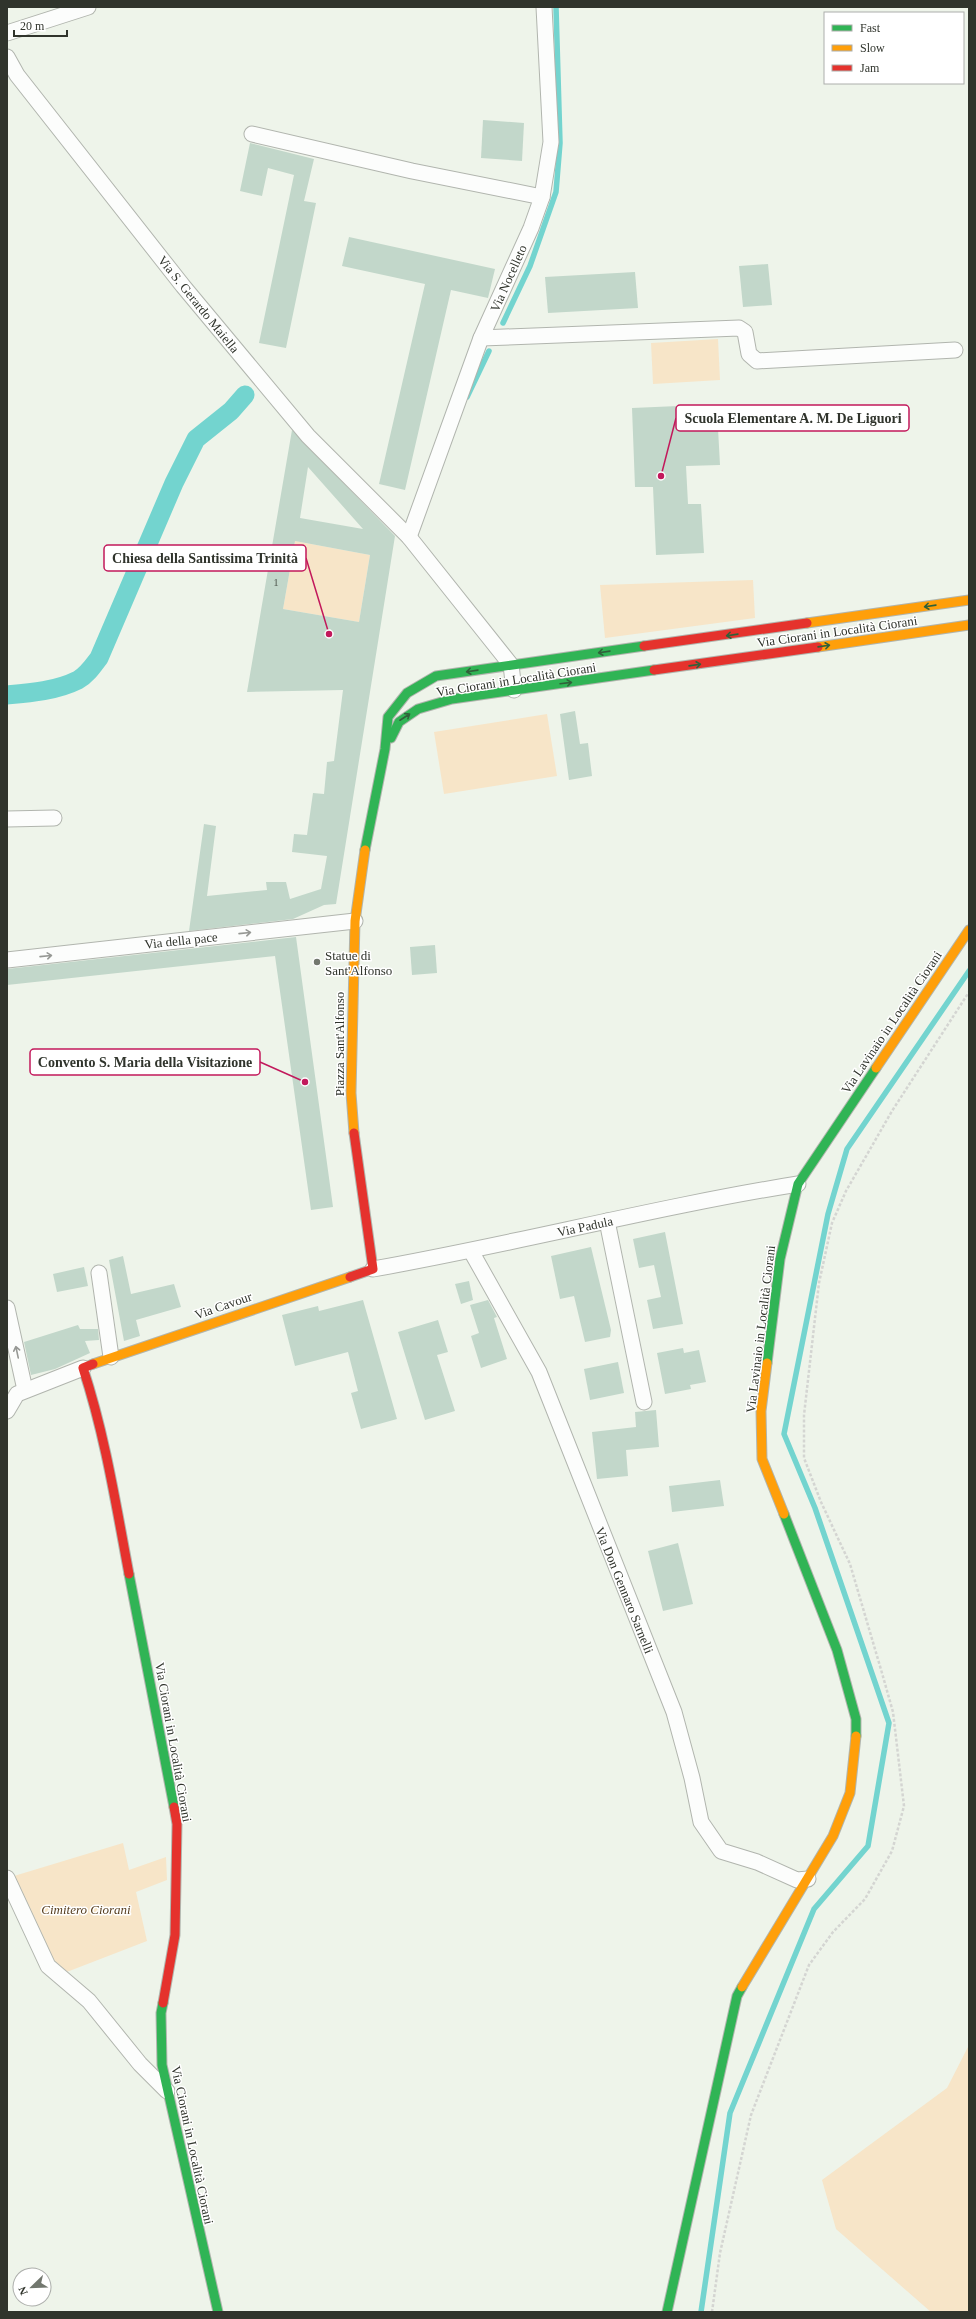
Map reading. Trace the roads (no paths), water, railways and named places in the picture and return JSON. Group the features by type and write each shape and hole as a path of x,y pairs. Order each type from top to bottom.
{"street":[{"path":"7,33 88,7"},
{"name":"Via Nocelleto","path":"409,537 481,338 531,228 542,197 551,142 544,7"},
{"name":"Via S. Gerardo Maiella","path":"7,57 17,75 183,286 308,436 409,537 511,665"},
{"path":"252,134 412,171 542,197"},
{"path":"481,338 739,328 746,332 749,354 757,361 955,350"},
{"name":"Via Ciorani in Località Ciorani","path":"385,750 388,717 407,693 436,676 969,600"},
{"name":"Via Ciorani in Località Ciorani","path":"385,750 399,722 418,709 452,699 969,625"},
{"path":"945,629 969,634"},
{"path":"511,665 514,690"},
{"name":"Piazza Sant'Alfonso","path":"372,1268 355,1144 351,1093 355,921 362,866 385,750"},
{"path":"7,819 54,818"},
{"name":"Via della pace","path":"7,960 355,921"},
{"name":"Via Lavinaio in Località Ciorani","path":"667,2312 737,1996 833,1836 850,1793 856,1754 856,1719 837,1650 762,1459 761,1412 780,1258 798,1184 969,930"},
{"name":"Via Padula","path":"372,1268 471,1251 680,1205 798,1184"},
{"path":"607,1221 644,1402"},
{"name":"Via Don Gennaro Sarnelli","path":"471,1251 539,1372 674,1712 702,1822 721,1850 757,1862 797,1880 808,1879"},
{"name":"Via Cavour","path":"83,1368 111,1357 372,1268"},
{"path":"99,1273 111,1357"},
{"path":"7,1308 25,1390"},
{"path":"7,1411 17,1394 83,1368"},
{"name":"Via Ciorani in Località Ciorani","path":"83,1368 93,1399 109,1467 177,1824 175,1935 161,2013 162,2065 218,2312"},
{"path":"7,1878 48,1966 89,2001 140,2064 167,2091"}],"waterway":[{"path":"503,323 530,266 556,192 560,143 556,7"},
{"path":"467,397 489,351"},
{"path":"7,695 43,691 61,687 78,680 92,667 99,658 174,483 196,439 231,411 245,395"},
{"path":"701,2312 730,2113 814,1909 868,1846 889,1723 815,1508 784,1434 828,1214 847,1149 969,971"}],"place":[{"name":"Scuola Elementare A. M. De Liguori","path":"661,476"},
{"name":"Chiesa della Santissima Trinità","path":"329,634"},
{"name":"Statue di Sant'Alfonso","path":"317,962"},
{"name":"Convento S. Maria della Visitazione","path":"305,1082"}],"park label":[{"name":"Cimitero Ciorani","path":"86,1909"}]}
